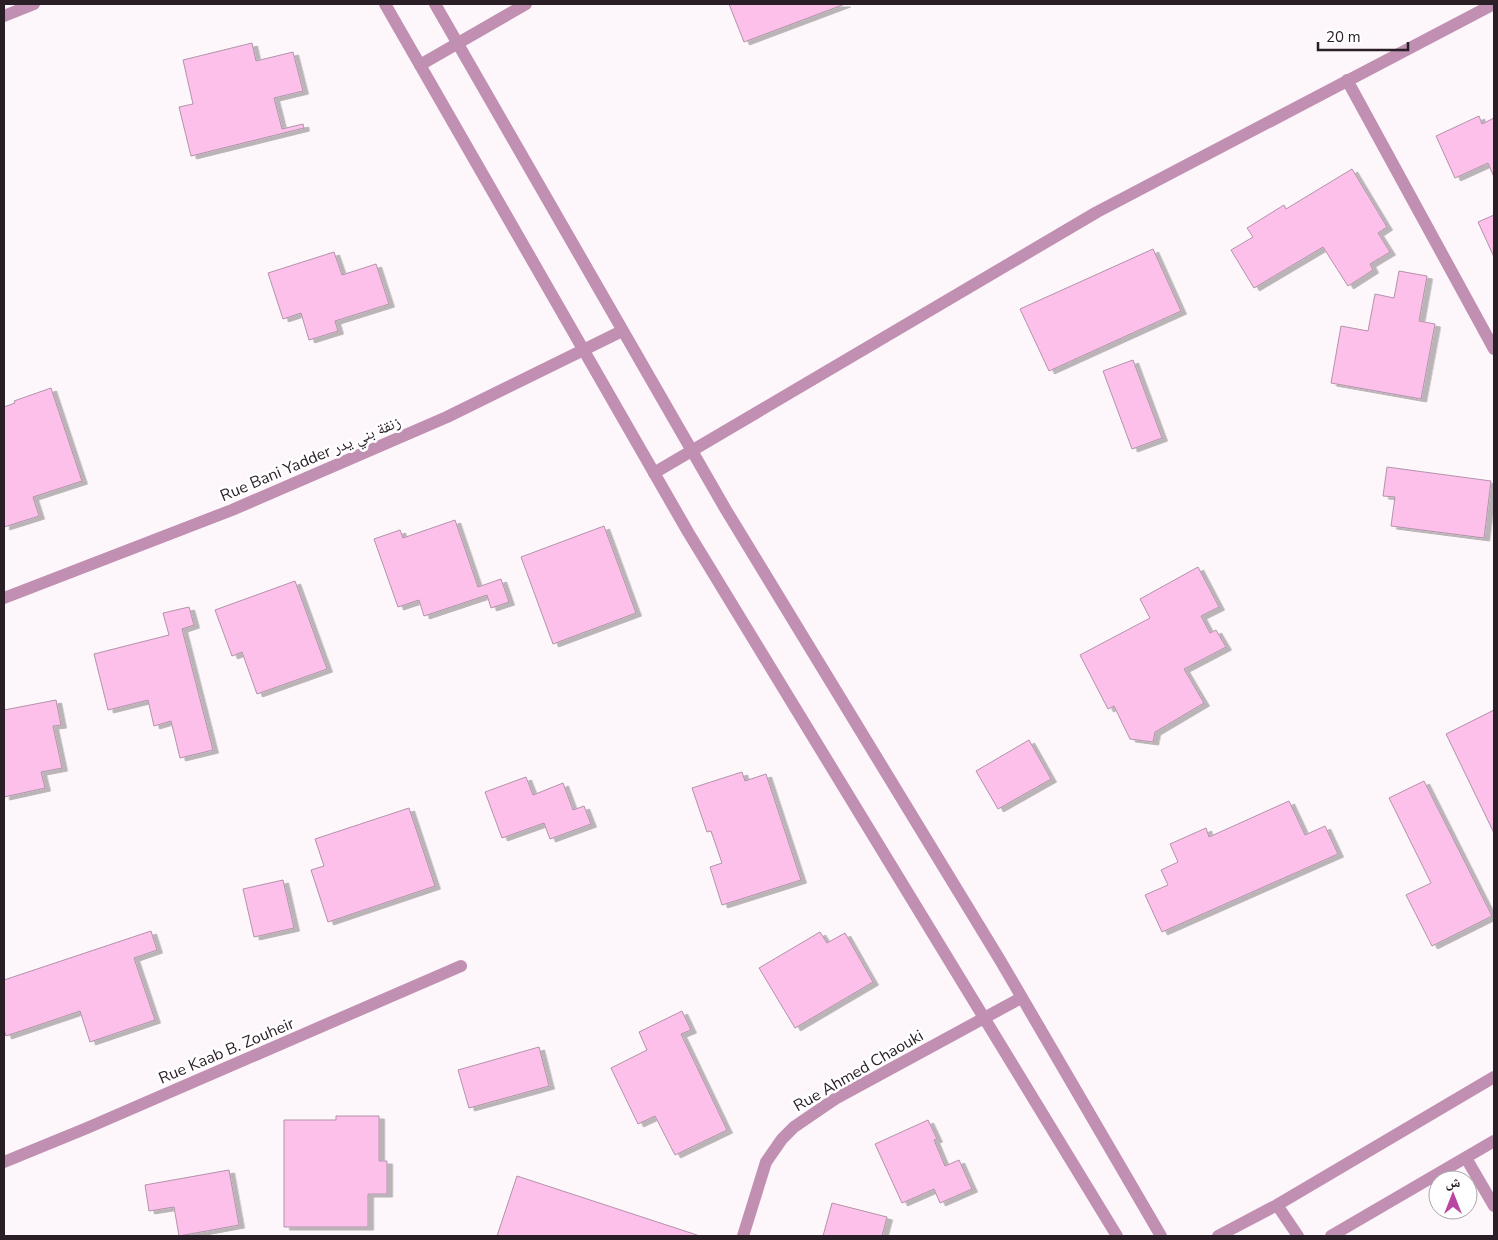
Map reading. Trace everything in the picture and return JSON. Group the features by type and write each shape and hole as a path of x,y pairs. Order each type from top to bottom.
{"street":[{"path":"4,16 34,4"},
{"path":"385,4 688,532 983,1018 1118,1236"},
{"path":"435,4 692,451 1021,998 1161,1236"},
{"path":"420,65 526,4"},
{"path":"654,473 1097,212 1494,4"},
{"path":"1347,80 1494,349"},
{"name":"Rue Bani Yadder زنقة بني يدر","path":"4,598 232,510 438,421 622,331"},
{"name":"Rue Kaab B. Zouheir","path":"4,1162 461,966"},
{"name":"Rue Ahmed Chaouki","path":"743,1236 766,1162 782,1139 794,1127 835,1099 1021,998"},
{"path":"1218,1236 1277,1205 1494,1077"},
{"path":"1331,1236 1494,1141"},
{"path":"1466,1158 1494,1206"},
{"path":"1277,1205 1298,1236"}],"building":[{"path":"729,4 845,4 744,42"},
{"path":"252,43 256,61 293,52 303,91 274,98 282,129 303,124 304,128 191,156 179,107 193,104 183,60"},
{"path":"1479,116 1482,124 1494,118 1494,177 1488,163 1455,178 1436,136"},
{"path":"1352,169 1387,227 1378,233 1390,252 1370,264 1373,270 1348,286 1323,247 1254,288 1231,250 1253,237 1247,228 1284,205 1286,209"},
{"path":"1494,215 1494,257 1478,222"},
{"path":"1153,249 1181,311 1049,371 1020,309"},
{"path":"334,252 342,275 376,264 389,304 335,321 338,331 309,340 301,313 283,319 268,273"},
{"path":"1399,271 1427,276 1419,321 1435,324 1421,399 1331,383 1341,326 1368,331 1375,294 1394,298"},
{"path":"1133,360 1162,438 1132,449 1103,371"},
{"path":"51,388 82,481 33,497 39,516 4,527 4,407 15,403 14,401"},
{"path":"1387,467 1491,481 1484,538 1391,526 1395,497 1383,496"},
{"path":"455,520 478,587 501,579 509,602 491,608 487,595 424,616 419,600 398,607 374,539 400,530 403,538"},
{"path":"604,526 636,613 553,644 521,557"},
{"path":"1198,567 1219,607 1201,616 1210,633 1216,630 1226,647 1184,669 1204,703 1155,732 1153,742 1130,739 1114,706 1108,709 1080,655 1150,618 1140,599"},
{"path":"295,581 327,669 257,694 242,652 232,656 215,610"},
{"path":"189,607 194,625 182,629 213,750 180,758 171,721 154,726 148,700 108,710 94,654 169,635 163,613"},
{"path":"56,700 61,725 53,726 62,768 41,772 45,788 4,797 4,710"},
{"path":"1494,710 1494,833 1446,734"},
{"path":"1029,740 1051,779 998,809 976,771"},
{"path":"742,772 745,781 766,774 801,880 722,905 710,867 722,863 711,831 707,832 692,788"},
{"path":"526,777 533,795 563,783 573,810 584,806 591,824 550,839 544,823 502,838 485,792"},
{"path":"1424,781 1492,916 1432,946 1406,895 1431,883 1389,798"},
{"path":"1289,801 1305,835 1325,826 1338,854 1162,932 1145,895 1168,885 1161,870 1178,862 1170,844 1206,828 1209,837"},
{"path":"409,808 435,886 328,922 311,870 324,866 315,839"},
{"path":"283,880 294,928 254,937 243,889"},
{"path":"151,931 157,950 134,958 155,1020 90,1042 80,1011 6,1036 4,1030 4,980"},
{"path":"820,932 827,943 845,933 873,982 795,1028 759,968"},
{"path":"682,1011 691,1030 681,1034 727,1130 675,1155 655,1116 638,1124 611,1068 647,1050 639,1032"},
{"path":"539,1047 549,1086 469,1108 458,1070"},
{"path":"336,1116 379,1116 379,1161 387,1161 387,1194 368,1194 368,1227 284,1227 284,1120 336,1120"},
{"path":"928,1120 937,1139 934,1140 945,1166 959,1160 972,1189 940,1203 934,1189 902,1203 875,1144"},
{"path":"229,1170 239,1225 179,1236 174,1207 149,1211 145,1185"},
{"path":"517,1176 700,1236 497,1236"},
{"path":"832,1203 887,1217 882,1236 823,1236"}]}
